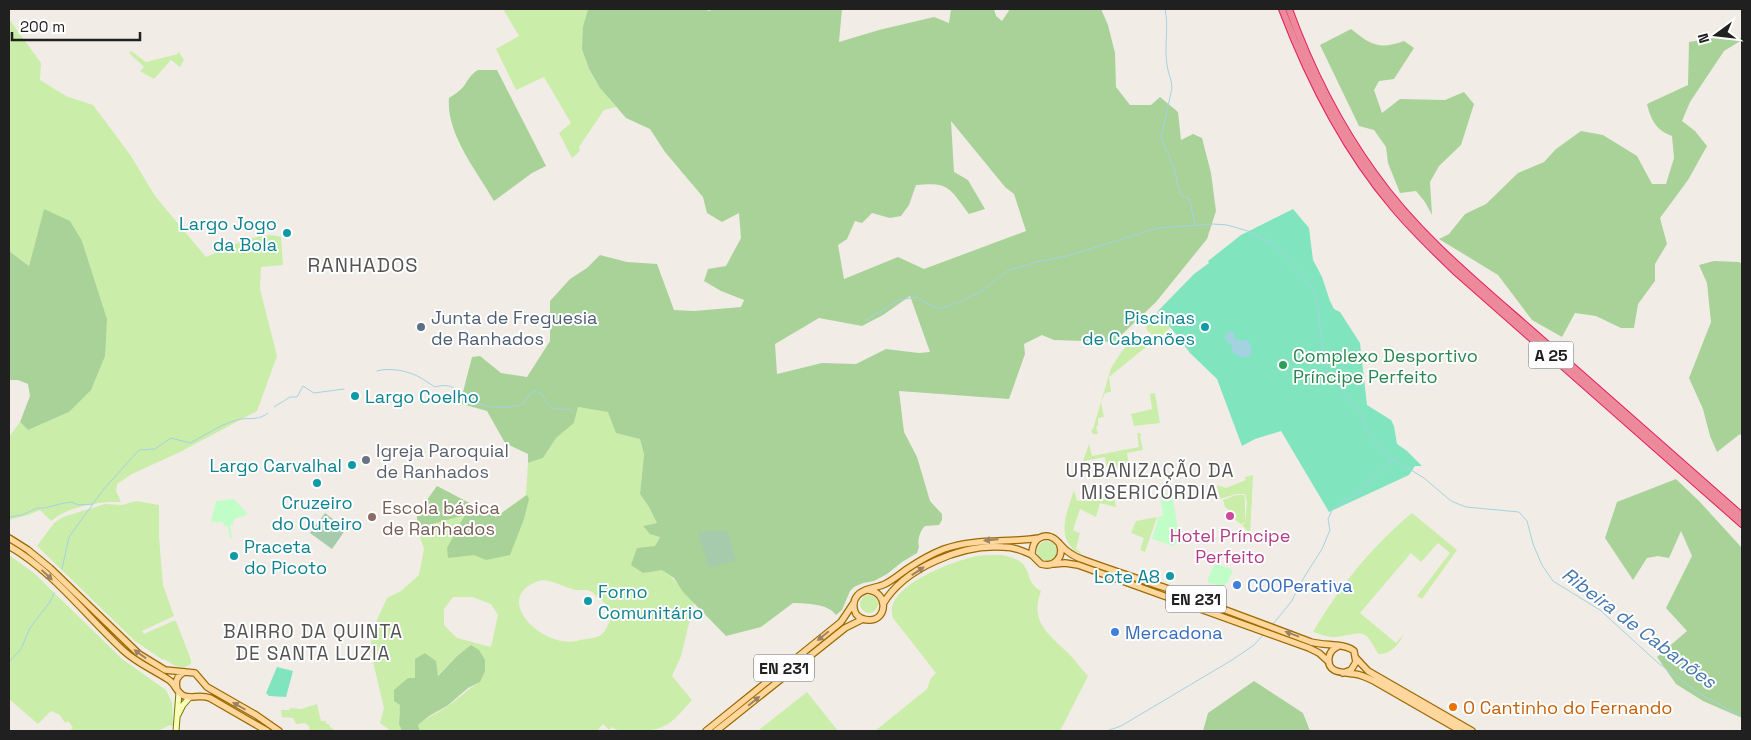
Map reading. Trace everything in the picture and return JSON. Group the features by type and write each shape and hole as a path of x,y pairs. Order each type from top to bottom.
{"highway":[{"name":"A 25","path":"1282,9 1319,96 1372,175 1410,226 1456,272 1742,524"},
{"name":"A 25","path":"1289,9 1347,138"},
{"name":"A 25","path":"1372,175 1460,267 1742,516"}],"main road":[{"name":"EN 231","path":"706,731 841,622 860,593 886,584 919,561 945,549 977,541 1048,536 1056,539 1071,554 1082,560 1311,642 1322,645 1343,645 1351,648 1356,658 1368,672 1472,731"},
{"path":"9,538 28,550 50,568 135,651 165,670 192,671 212,690 279,731"},
{"path":"1032,555 1033,545 1039,538"},
{"path":"1054,564 1061,552 1059,543"},
{"path":"9,546 44,572 123,650 169,680 182,695 192,697 200,695 210,698 267,731"},
{"name":"EN 231","path":"716,731 845,628 863,619 877,617 890,593 919,570 934,562 972,549 1015,548 1032,555 1041,564 1075,564 1309,648 1319,653 1329,662 1334,670 1342,673"},
{"path":"868,590 877,592 883,604"},
{"path":"854,600 854,609 859,617 863,619"},
{"path":"1329,662 1328,658 1332,650 1339,646"},
{"path":"1342,673 1351,670 1356,662 1356,658"},
{"path":"176,731 178,691 176,681 184,672"},
{"path":"1342,673 1364,676 1461,731"},
{"path":"177,718 183,706 200,691 201,678"}],"green space":[{"path":"503,9 588,9 583,39 586,62 598,84 616,107 604,110 579,147 580,151 572,158 559,133 571,123 544,77 516,90 496,49 519,36"},
{"path":"588,9 705,9 709,11 713,9 842,9 839,42 934,17 949,23 951,9 994,9 996,16 1002,21 1010,9 1101,9 1108,25 1115,53 1116,87 1130,105 1151,105 1160,97 1178,112 1181,140 1193,134 1202,138 1211,173 1216,211 1207,239 1156,302 1114,342 1054,340 1042,335 1024,344 1025,354 1009,399 899,391 904,432 917,457 930,501 942,514 942,520 939,525 925,526 923,528 919,536 917,553 887,574 874,581 854,587 850,591 842,610 836,615 828,608 822,606 793,603 761,627 726,636 683,592 674,578 662,570 643,573 631,565 637,548 655,546 660,537 650,534 643,526 657,523 640,494 644,454 640,439 616,433 608,412 578,407 574,423 556,438 543,458 528,463 528,454 505,443 487,411 462,404 463,392 472,357 480,356 501,373 527,377 550,341 550,301 570,279 587,268 600,255 627,262 657,264 674,310 694,311 741,307 744,300 721,291 704,281 708,269 726,266 741,238 739,213 722,222 707,213 703,197 665,152 650,129 626,118 600,88 589,69 582,49 583,27","holes":["951,121 1005,187 1014,194 1026,231 924,269 898,257 844,279 838,245 847,239 855,221 862,223 872,213 890,218 901,216 909,205 916,185 936,185 948,189 969,214 985,209 968,180 954,172","910,296 930,352 919,353 886,349 856,364 822,363 777,374 775,344 819,318 862,326 883,315"]},
{"path":"9,19 41,63 40,80 66,96 93,105 131,156 155,196 206,257 254,238 273,235 281,237 283,265 261,267 260,289 277,356 257,411 180,452 132,474 117,484 116,491 121,502 103,502 75,508 51,521 40,510 9,520 9,437 20,422 28,430 69,412 107,319 82,241 44,209 29,266 9,251"},
{"path":"1351,29 1364,39 1376,44 1388,45 1404,41 1414,48 1394,79 1379,81 1374,90 1382,113 1400,99 1445,100 1464,92 1474,104 1461,145 1439,166 1430,182 1432,215 1416,191 1400,193 1388,163 1386,147 1374,130 1359,126 1320,45"},
{"path":"1719,37 1742,38 1742,40 1724,51 1690,102 1682,121 1695,131 1707,146 1688,180 1660,218 1667,244 1655,264 1655,281 1638,304 1634,328 1621,328 1596,316 1575,313 1562,337 1532,320 1498,275 1439,239 1449,234 1465,214 1486,204 1518,173 1544,162 1556,149 1581,131 1603,135 1637,156 1652,184 1666,184 1674,158 1672,136 1666,134 1655,124 1647,104 1688,85 1689,42"},
{"path":"131,51 146,62 178,54 178,51 184,60 180,67 171,60 154,79 140,71 144,67 129,53"},
{"path":"478,70 497,70 546,166 532,173 494,201 464,152 452,125 449,112 449,98 461,90"},
{"path":"44,209 70,221 82,241 107,319 105,356 91,390 69,412 28,430 20,422 30,396 28,384 18,380 9,380 9,251 29,266"},
{"name":"Complexo Desportivo Príncipe Perfeito","path":"1293,209 1309,228 1313,260 1322,277 1334,309 1340,312 1360,343 1367,405 1391,420 1397,444 1422,466 1415,466 1409,475 1329,512 1281,431 1255,439 1242,446 1217,379 1190,353 1158,311 1194,274 1209,263 1208,261 1241,235"},
{"path":"1714,261 1739,262 1742,264 1742,436 1740,434 1717,452 1710,436 1703,409 1689,378 1711,322 1707,283 1699,265"},
{"path":"1158,311 1171,327 1157,340 1147,330 1146,326"},
{"path":"1140,335 1151,343 1109,377 1111,392 1105,393 1101,402 1104,417 1098,418 1098,425 1096,427 1098,434 1093,434 1091,430 1093,429 1111,368 1122,351 1136,336"},
{"path":"1155,393 1160,423 1134,426 1131,414 1152,409 1150,394"},
{"path":"578,407 609,412 617,433 640,439 644,454 640,494 657,523 643,526 660,536 643,572 662,569 694,603 681,656 672,676 692,700 668,724 645,731 622,731 612,727 609,730 603,724 597,731 420,731 418,725 480,682 471,645 437,676 435,661 425,653 402,704 399,724 402,731 391,731 380,723 384,708 370,649 377,620 387,598 401,591 419,575 424,549 417,528 417,514 437,486 496,517 526,495 528,463 543,458 556,438 574,423","holes":["542,580 575,590 587,590 593,593 607,606 611,613 610,622 604,632 600,636 591,638 577,641 562,641 548,637 535,629 525,619 520,608 520,597 527,587","453,597 472,597 491,604 498,615 491,647 457,638 444,625 444,609"]},
{"path":"1137,433 1142,435 1140,437 1143,450 1127,453 1129,464 1107,469 1105,457 1083,461 1089,444 1092,456 1139,447"},
{"path":"1253,475 1250,534 1242,525 1245,523 1247,502 1245,494 1236,494 1220,499 1217,485 1226,488 1246,480 1245,477"},
{"path":"1676,479 1741,547 1742,718 1703,701 1676,684 1657,657 1687,631 1666,608 1692,556 1681,531 1669,558 1658,556 1647,558 1633,580 1605,538 1617,502"},
{"path":"437,486 496,517 527,495 529,499 524,519 510,555 486,560 474,555 448,558 447,548 465,515 417,528 417,514"},
{"path":"1074,490 1077,501 1114,494 1116,507 1100,503 1096,517 1080,509 1073,530 1080,533 1076,549 1081,552 1080,554 1067,541 1065,533 1066,516"},
{"path":"1172,493 1178,529 1184,532 1174,546 1152,539 1159,516 1163,516 1160,495"},
{"path":"1236,495 1244,495 1245,498 1245,522 1241,524 1229,515 1231,512 1225,507 1223,500"},
{"path":"234,499 248,514 234,519 233,524 230,526 232,538 230,539 228,527 223,522 211,522 216,501"},
{"path":"136,501 159,505 159,537 163,585 174,616 142,631 144,634 176,621 191,660 191,664 187,666 180,667 163,660 135,641 37,546 54,523 63,517 105,504 122,505"},
{"path":"325,513 346,529 332,549 310,533"},
{"path":"1412,513 1457,550 1422,599 1417,596 1450,553 1438,543 1421,562 1411,553 1360,613 1396,643 1404,634 1397,645 1387,653 1378,654 1369,639 1362,634 1333,637 1313,632 1334,598 1357,568"},
{"path":"1157,517 1145,552 1140,550 1144,538 1131,533 1136,521"},
{"path":"727,530 736,560 709,568 698,532"},
{"path":"1047,541 1054,544 1057,551 1054,558 1047,561 1040,558 1037,551 1040,544"},
{"path":"9,555 34,573 122,659 166,690 172,703 173,726 170,725 157,731 69,731 73,728 68,721 65,723 60,715 51,711 38,724 9,699"},
{"path":"1001,555 1020,561 1024,566 1031,581 1041,591 1038,612 1044,628 1088,676 1060,731 875,731 927,689 931,678 936,673 893,618 893,606 898,596 922,577 937,569 977,556"},
{"path":"1217,564 1233,570 1228,582 1223,587 1207,582 1213,566"},
{"path":"869,595 875,598 878,604 875,610 869,613 863,610 860,604 863,598"},
{"path":"471,645 479,650 485,660 485,671 480,682 468,688 447,706 429,716 418,725 420,731 402,731 399,724 400,705 394,701 394,690 408,678 415,678 415,659 425,653 436,661 438,676 457,656"},
{"path":"277,667 293,671 286,697 269,696 266,693"},
{"path":"1254,681 1303,713 1310,731 1203,731 1208,713"},
{"path":"807,692 838,731 761,731 760,729"},
{"path":"317,704 321,721 326,721 326,724 329,724 336,731 310,731 309,726 305,723 296,724 293,718 282,717 281,710 290,710 290,708 301,709"}],"water":[{"path":"1231,331 1234,332 1234,337 1237,340 1248,341 1252,349 1250,356 1243,358 1232,352 1232,345 1225,338 1226,334"}],"waterway":[{"path":"1165,9 1167,23 1166,58 1172,88 1161,138 1174,167 1182,196 1188,198 1190,202 1195,225"},
{"name":"Ribeira de Cabanões","path":"866,320 899,300 917,297 940,309 982,291 1007,271 1036,262 1067,256 1158,228 1213,224 1227,225 1248,231 1270,242 1312,288 1317,301 1323,352 1328,372 1360,413 1369,435 1388,456 1424,478 1451,501 1466,507 1519,512 1527,521 1533,544 1542,565 1553,581 1600,610 1657,662 1697,692 1742,717"},
{"path":"377,371 399,370 411,373 435,387 450,386 469,399 489,406 509,407 523,404 534,391 541,393 555,409 570,409 573,412"},
{"path":"274,407 290,397 297,397 303,386 314,393 344,389"},
{"path":"62,569 69,537 103,490 139,450 155,449 171,438 190,443 228,423 241,419 259,418 268,413"},
{"path":"1273,624 1291,602 1322,549 1330,530 1328,519 1333,508 1360,492 1393,459"},
{"path":"9,517 22,515 37,508 71,502 79,505 93,504"},
{"path":"9,662 21,649 30,628 50,602 54,593"},
{"path":"1107,731 1121,726 1232,660 1254,645 1263,635"}],"place":[{"name":"Largo Jogo da Bola","path":"287,233"},
{"name":"Junta de Freguesia de Ranhados","path":"421,327"},
{"name":"Piscinas de Cabanões","path":"1205,327"},
{"name":"Complexo Desportivo Príncipe Perfeito","path":"1283,365"},
{"name":"Largo Coelho","path":"355,396"},
{"name":"Igreja Paroquial de Ranhados","path":"366,460"},
{"name":"Largo Carvalhal","path":"352,465"},
{"name":"Cruzeiro do Outeiro","path":"317,483"},
{"name":"Hotel Príncipe Perfeito","path":"1230,516"},
{"name":"Escola básica de Ranhados","path":"372,517"},
{"name":"Praceta do Picoto","path":"234,556"},
{"name":"Lote A8","path":"1170,576"},
{"name":"COOPerativa","path":"1237,585"},
{"name":"Forno Comunitário","path":"588,601"},
{"name":"Mercadona","path":"1115,632"},
{"name":"O Cantinho do Fernando","path":"1453,707"}],"district":[{"name":"RANHADOS","path":"363,265"},
{"name":"URBANIZAÇÃO DA MISERICÓRDIA","path":"1150,481"},
{"name":"BAIRRO DA QUINTA DE SANTA LUZIA","path":"313,642"}]}
